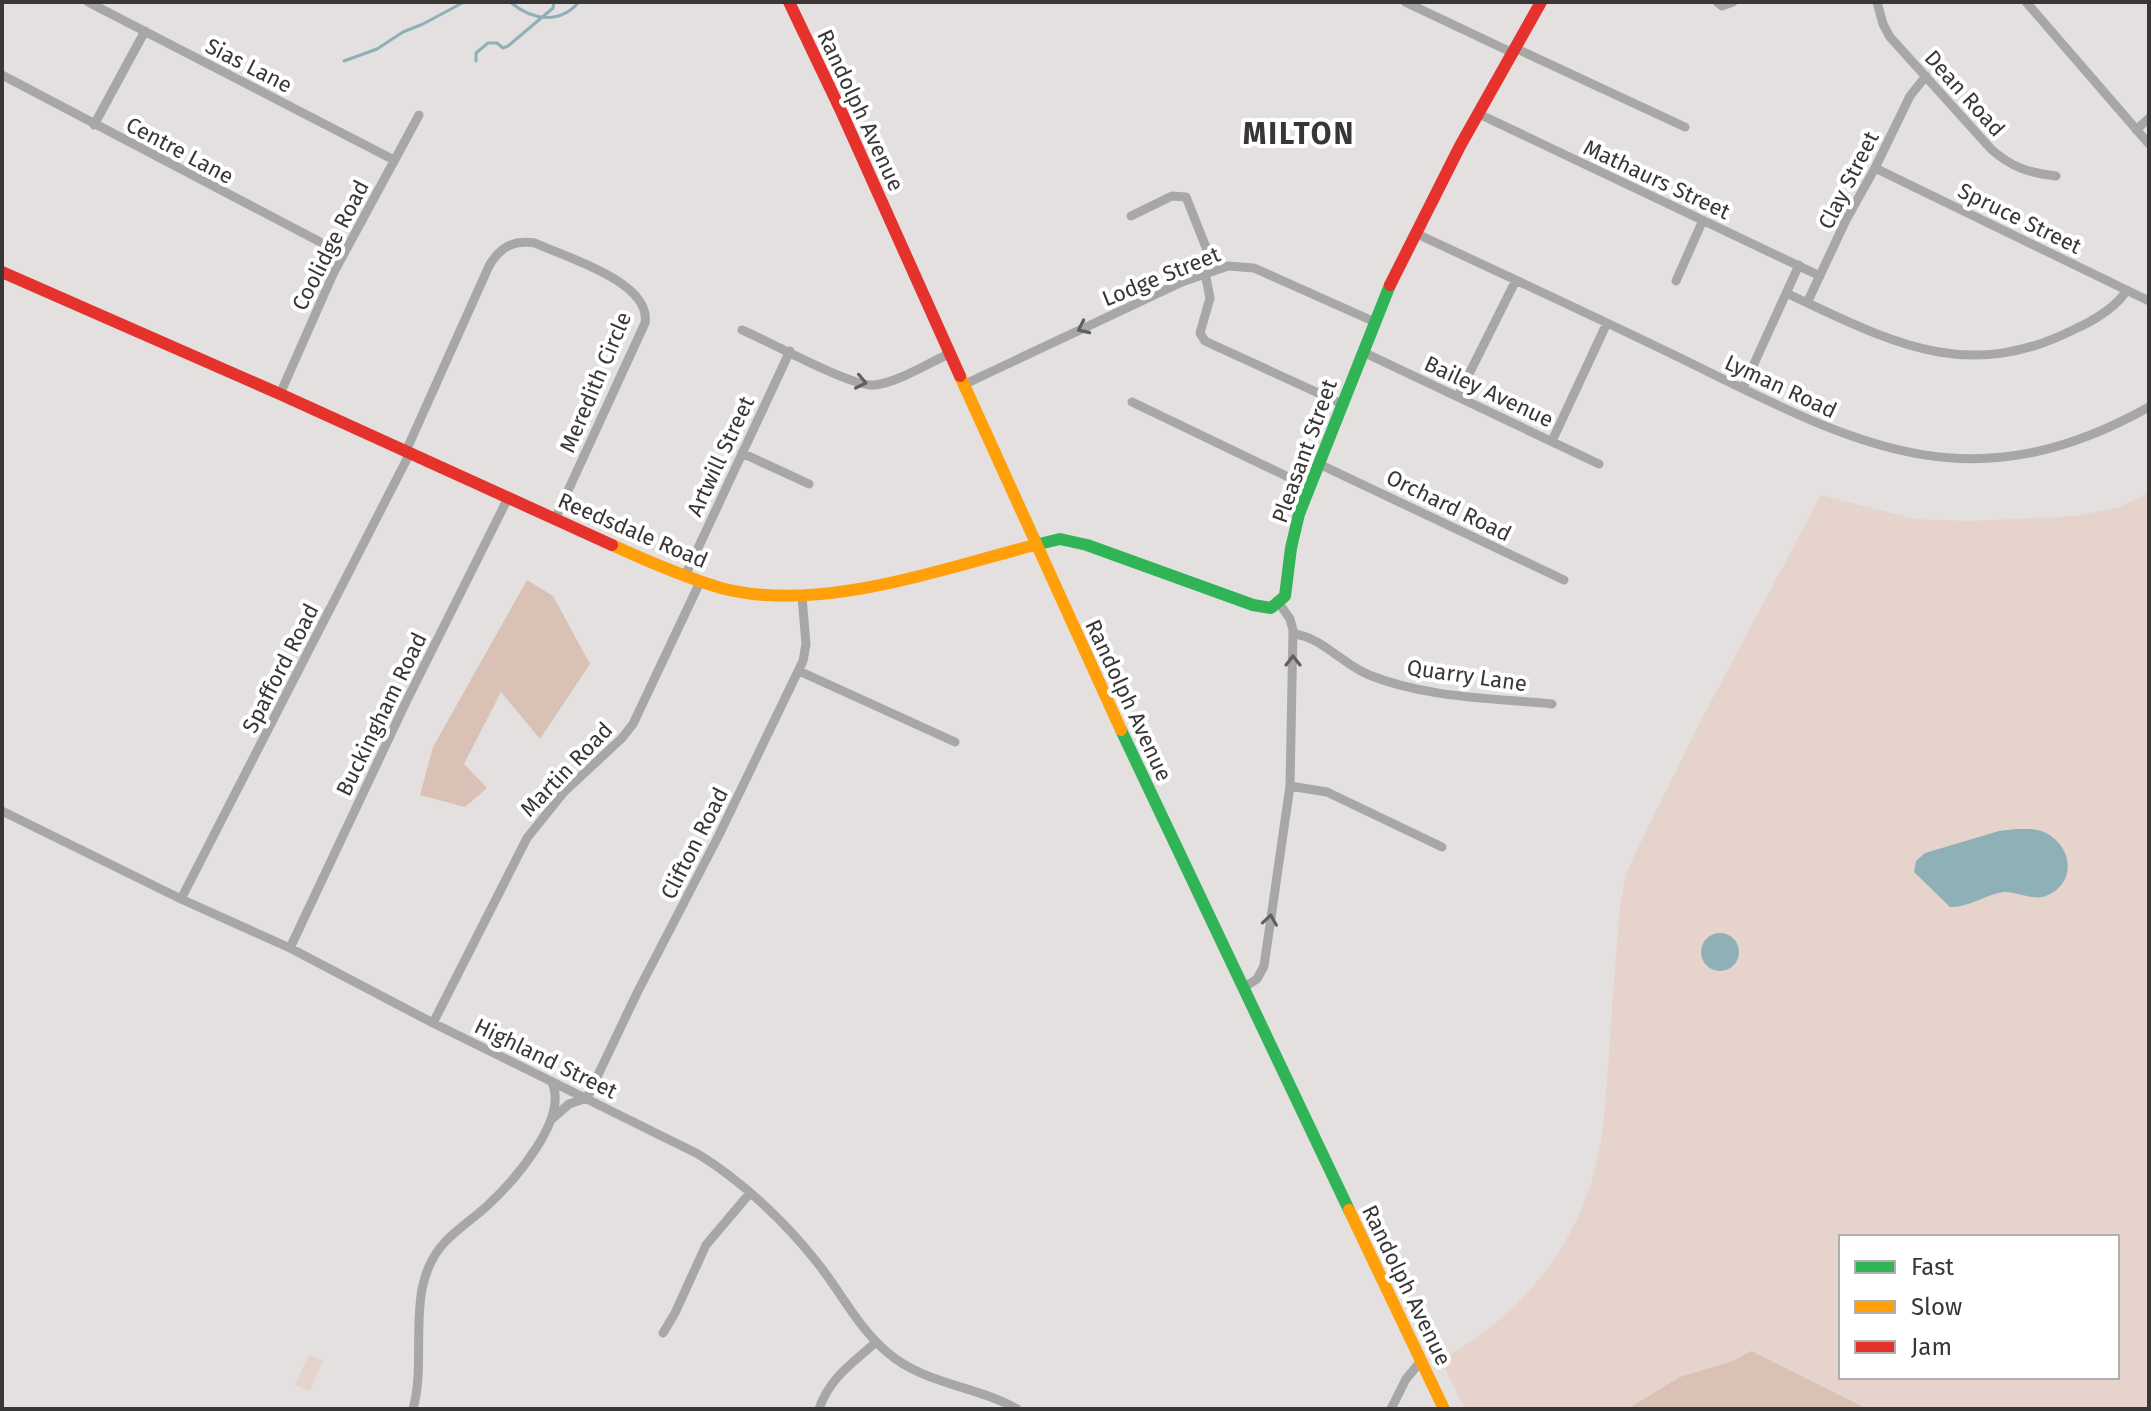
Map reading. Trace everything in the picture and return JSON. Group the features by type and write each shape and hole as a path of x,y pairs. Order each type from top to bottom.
{"main road":[{"name":"Randolph Avenue","path":"789,2 1035,545 1444,1409"},
{"name":"Pleasant Street","path":"1279,603 1286,593 1295,528 1309,487 1375,322 1415,233 1541,2"},
{"name":"Reedsdale Road","path":"2,272 700,582 757,595 802,597 854,590 1057,539 1076,542 1253,605 1268,608 1279,603"}],"street":[{"name":"Sias Lane","path":"88,2 394,160"},
{"path":"1405,2 1685,127"},
{"path":"1717,2 1722,6 1733,2"},
{"name":"Dean Road","path":"1877,2 1886,31 2006,161 2030,173 2056,176"},
{"path":"2026,2 2149,144"},
{"path":"94,125 145,31"},
{"name":"Centre Lane","path":"2,75 343,254"},
{"name":"Clay Street","path":"1807,303 1910,96 1926,76"},
{"name":"Mathaurs Street","path":"1479,114 1820,276"},
{"name":"Coolidge Road","path":"280,394 343,254 419,115"},
{"path":"2136,130 2149,118"},
{"name":"Spruce Street","path":"1875,168 2149,301"},
{"path":"1131,216 1172,196 1186,197 1210,272 1210,298 1200,333 1205,341 1342,404"},
{"path":"1676,281 1703,220"},
{"name":"Lyman Road","path":"1415,233 1855,439 1901,452 1952,459 1990,458 2048,450 2096,434 2149,407"},
{"name":"Meredith Circle","path":"408,452 489,266 502,248 514,243 535,243 618,280 643,303 645,323 555,519"},
{"name":"Lodge Street","path":"963,385 1210,272 1234,265 1254,268 1375,322"},
{"path":"1743,388 1799,265"},
{"path":"1458,396 1516,280"},
{"path":"1786,293 1904,346 1939,352 1983,354 2027,348 2067,333 2110,308 2127,290"},
{"path":"1552,441 1607,323"},
{"path":"742,330 866,385 887,382 949,354"},
{"name":"Artwill Street","path":"685,576 790,351"},
{"name":"Bailey Avenue","path":"1363,352 1599,464"},
{"path":"1132,402 1309,487"},
{"name":"Spafford Road","path":"181,899 408,452"},
{"path":"742,453 809,484"},
{"name":"Orchard Road","path":"1319,464 1564,580"},
{"name":"Buckingham Road","path":"290,948 406,702 508,498"},
{"name":"Martin Road","path":"433,1023 527,838 564,792 633,724 700,582"},
{"name":"Clifton Road","path":"587,1098 799,671 806,650 802,597"},
{"path":"1243,988 1257,979 1264,966 1290,786 1293,634 1290,619 1279,603"},
{"name":"Quarry Lane","path":"1293,634 1306,636 1368,674 1408,688 1552,704"},
{"path":"799,671 955,742"},
{"path":"1290,786 1327,792 1442,847"},
{"name":"Highland Street","path":"2,811 181,899 290,948 433,1023 698,1154 722,1169 750,1193 811,1254 876,1342 907,1367 1017,1409"},
{"path":"551,1081 556,1096 553,1118"},
{"path":"413,1409 419,1357 419,1313 432,1259 445,1242 498,1193 530,1155 553,1118 569,1104 587,1098"},
{"path":"663,1333 706,1245 750,1193"},
{"path":"819,1409 827,1389 839,1372 876,1342"},
{"path":"1391,1409 1406,1379 1421,1361"}],"shaded area":[{"path":"2149,493 2149,1409 1465,1409 1441,1360 1469,1343 1519,1301 1559,1251 1588,1193 1604,1121 1620,907 1626,874 1699,724 1821,495 1915,519 1969,521 2077,516 2119,507"},
{"path":"527,580 553,596 590,664 540,739 501,692 464,764 487,788 465,807 420,795 433,747"},
{"path":"1751,1351 1867,1409 1627,1409 1680,1377 1733,1361"},
{"path":"309,1354 323,1361 310,1391 295,1385"}],"water":[{"path":"2016,829 2046,833 2062,847 2068,865 2067,874 2063,883 2046,896 2003,892 1963,906 1950,907 1914,872 1916,861 1925,853 1999,831"},
{"path":"1720,933 1733,939 1739,952 1733,965 1720,971 1707,965 1701,952 1707,939"}],"waterway":[{"path":"344,61 377,49 403,32 464,2"},
{"path":"510,2 527,13 545,17 563,14 579,2"},
{"path":"476,61 476,53 488,43 497,43 503,48 508,46 553,8 554,2"}],"traffic: fast":[{"path":"1035,545 1060,539 1087,545 1253,605 1271,608 1285,596 1299,514 1390,285"},
{"path":"1121,730 1349,1210"}],"traffic: slow":[{"path":"960,376 1121,730"},
{"path":"612,545 721,588 758,595 798,596 879,585 1035,545"},
{"path":"1349,1210 1444,1409"}],"traffic: jam":[{"path":"789,2 960,376"},
{"path":"1390,285 1460,146 1541,2"},
{"path":"2,272 612,545"}],"district":[{"name":"MILTON","path":"1299,134"}]}
